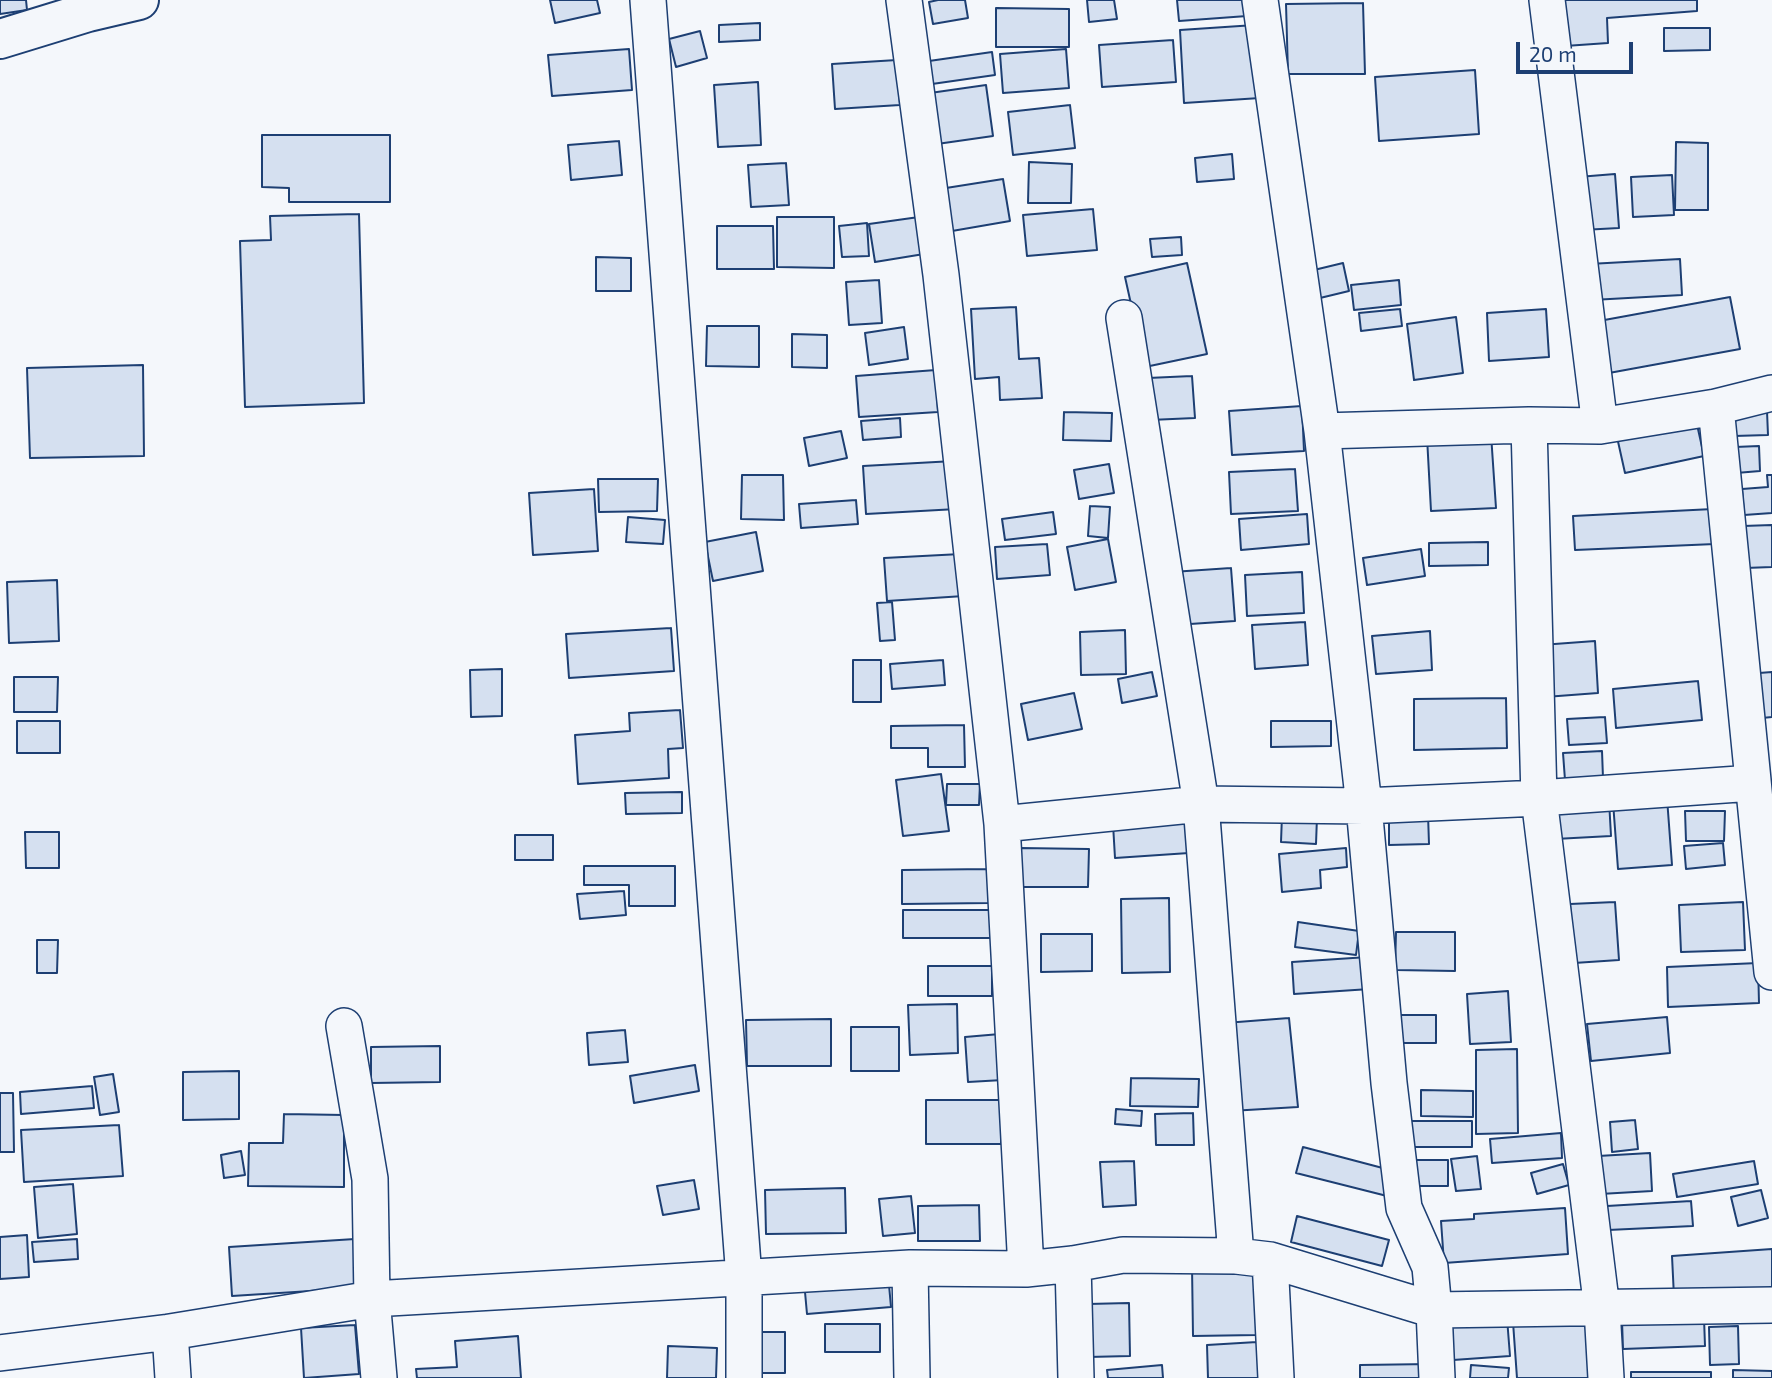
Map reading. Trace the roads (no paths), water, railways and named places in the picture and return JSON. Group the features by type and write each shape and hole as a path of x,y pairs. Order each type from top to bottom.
{"street":[{"path":"0,39 88,6 139,0"},
{"path":"648,0 744,1278 744,1378"},
{"path":"904,0 941,275 1002,824 1027,1269"},
{"path":"1259,0 1322,431 1364,806 1389,1083 1404,1208 1430,1267 1437,1378"},
{"path":"1547,0 1600,426"},
{"path":"1124,318 1202,804 1236,1256"},
{"path":"1322,431 1529,425 1600,426 1716,407 1772,393"},
{"path":"1716,407 1772,972"},
{"path":"1529,425 1539,798 1602,1309 1606,1378"},
{"path":"1002,824 1202,804 1364,806 1539,798 1753,783"},
{"path":"344,1026 370,1179 372,1299 379,1378"},
{"path":"0,1353 170,1332 372,1299 910,1268 1027,1269 1123,1255 1236,1256 1270,1260 1434,1310 1772,1305"},
{"path":"1270,1260 1276,1378"},
{"path":"1073,1264 1076,1378"},
{"path":"910,1268 912,1378"},
{"path":"170,1332 173,1378"}]}
